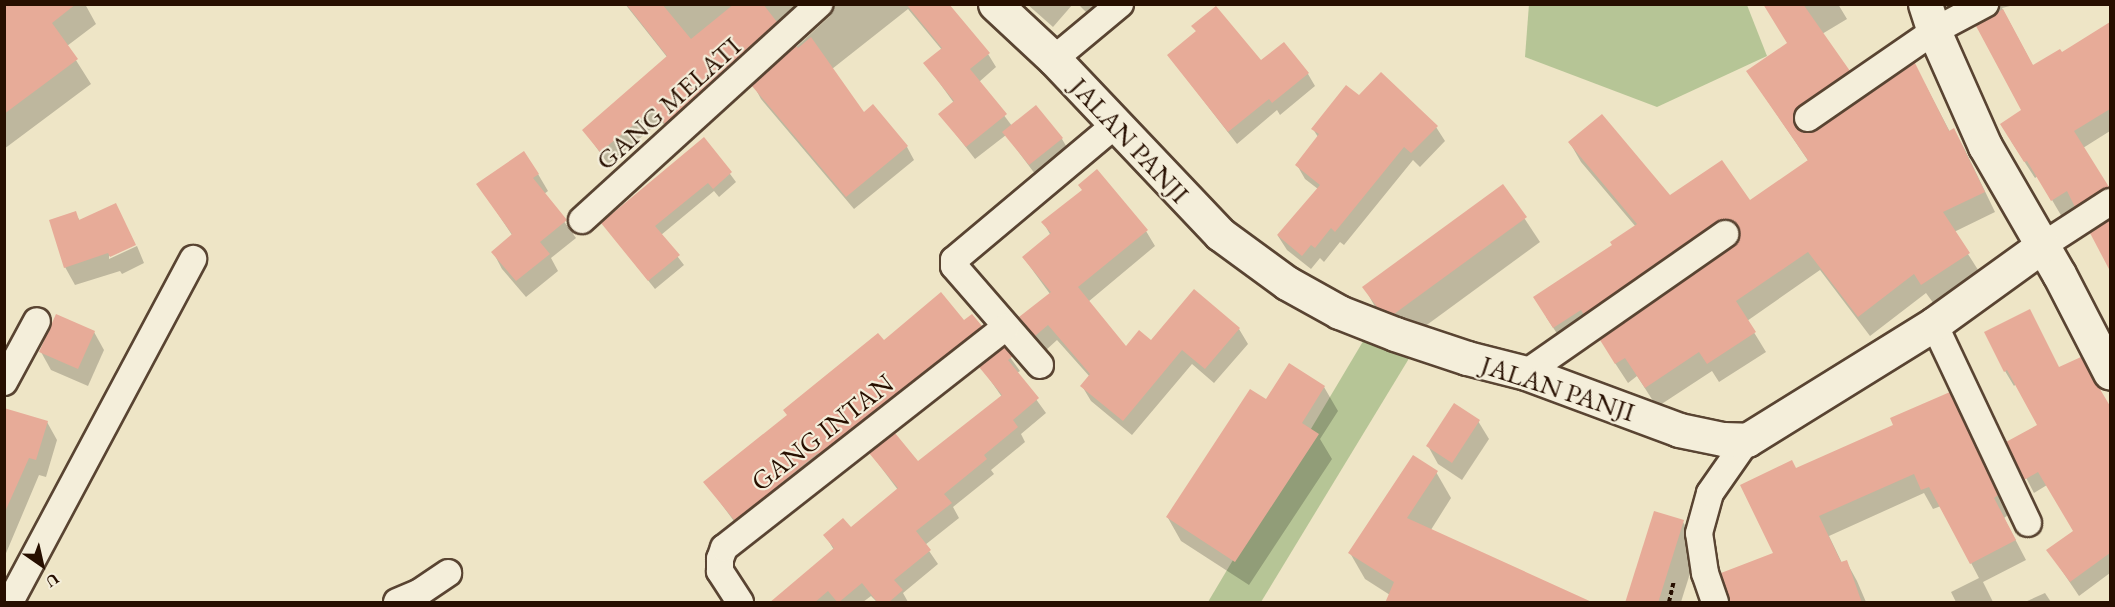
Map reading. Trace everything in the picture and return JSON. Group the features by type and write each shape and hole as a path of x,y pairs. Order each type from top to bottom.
{"street":[{"name":"GANG MELATI","path":"582,220 819,4"},
{"name":"JALAN PANJI","path":"995,4 1054,59 1220,234 1287,283 1339,312 1395,334 1467,358 1526,373 1679,430 1723,439 1747,440"},
{"path":"1054,59 1120,4"},
{"path":"1808,118 1930,18 1985,4"},
{"path":"1930,18 1985,146 2110,373"},
{"path":"1040,365 954,266 954,260 1116,124"},
{"path":"1715,603 1702,561 1699,533 1710,493 1747,440 1934,324 2042,246 2110,202"},
{"path":"1526,373 1725,234"},
{"path":"10,603 193,259"},
{"path":"4,382 37,321"},
{"path":"1934,324 2028,523"},
{"name":"GANG INTAN","path":"740,603 720,571 720,559 724,548 1006,327"},
{"path":"397,603 420,592 448,573"}],"green space":[{"path":"1529,4 1747,5 1767,56 1657,107 1525,57"},
{"path":"1368,333 1419,342 1261,602 1208,602"}],"building":[{"path":"4,4 76,4 52,23 78,59 4,114"},
{"path":"626,4 662,4 691,39 734,4 763,4 777,22 665,124 653,109 600,152 582,130 667,56"},
{"path":"906,4 949,4 990,53 970,69 1007,114 966,147 938,114 954,101 923,63 942,48"},
{"path":"1763,4 1803,4 1850,71 1795,111 1793,120 1802,132 1817,130 1915,63 1949,131 1954,128 1985,192 1943,212 1970,253 1921,285 1914,274 1858,317 1808,252 1736,301 1756,332 1707,364 1699,352 1645,388 1625,358 1615,364 1600,340 1734,246 1739,240 1740,232 1731,220 1716,222 1584,315 1581,310 1553,328 1533,297 1612,245 1610,242 1637,224 1568,142 1602,114 1670,195 1722,160 1750,200 1808,160 1746,71 1787,43"},
{"path":"1216,6 1261,60 1284,42 1309,73 1272,103 1269,99 1228,132 1167,55 1196,31 1191,26"},
{"path":"2003,9 2033,65 2060,49 2062,52 2110,22 2110,109 2074,131 2109,187 2075,207 2067,191 2051,201 2027,161 2024,162 2000,124 2021,110 1976,26"},
{"path":"811,37 864,112 873,104 908,146 846,197 752,86 796,46 798,48"},
{"path":"1381,72 1438,126 1411,153 1404,147 1335,232 1331,228 1315,248 1311,245 1302,256 1277,235 1320,185 1295,165 1319,134 1311,129 1346,85 1359,95"},
{"path":"1036,105 1063,138 1029,165 1002,132"},
{"path":"704,137 732,172 713,189 708,183 655,226 680,255 648,281 601,223"},
{"path":"524,151 539,174 533,178 567,220 540,242 550,254 516,281 491,252 512,234 476,184"},
{"path":"1097,169 1148,230 1078,287 1126,346 1139,330 1151,340 1194,289 1240,328 1205,369 1182,350 1123,421 1080,386 1090,374 1048,325 1035,336 1019,317 1051,292 1022,257 1051,233 1041,222 1082,190 1078,185"},
{"path":"1503,184 1527,217 1394,314 1377,307 1362,287"},
{"path":"116,203 136,245 110,257 108,253 64,268 49,220 76,211 79,220"},
{"path":"2110,220 2110,271 2090,233"},
{"path":"941,292 964,320 972,314 982,326 818,453 735,521 703,482 787,415 783,410 878,333 884,340"},
{"path":"2030,309 2059,367 2081,357 2110,406 2110,553 2070,582 2046,550 2073,531 2038,472 2024,480 2006,442 2037,425 2007,370 2004,372 1984,332"},
{"path":"56,314 95,331 78,369 39,352"},
{"path":"1005,347 1013,356 1008,360 1039,398 1013,420 1018,427 984,455 987,459 944,494 952,503 916,531 931,550 894,580 903,590 888,603 878,603 862,583 838,603 828,591 814,603 769,603 834,548 823,535 843,518 851,527 898,488 869,453 895,433 918,461 1002,395 979,367"},
{"path":"1289,363 1325,386 1302,423 1319,434 1235,562 1166,517 1250,389 1266,399"},
{"path":"1950,392 1998,495 1994,498 2016,540 1970,564 1929,487 1921,490 1914,474 1819,516 1841,562 1847,560 1862,603 1730,603 1721,573 1773,553 1740,485 1792,460 1796,468 1893,425 1890,418"},
{"path":"1454,403 1480,420 1452,463 1426,446"},
{"path":"4,408 48,421 36,460 29,458 4,514"},
{"path":"1413,455 1438,471 1407,518 1594,603 1385,603 1394,582 1348,553"},
{"path":"1654,511 1684,520 1658,603 1625,603"}]}
